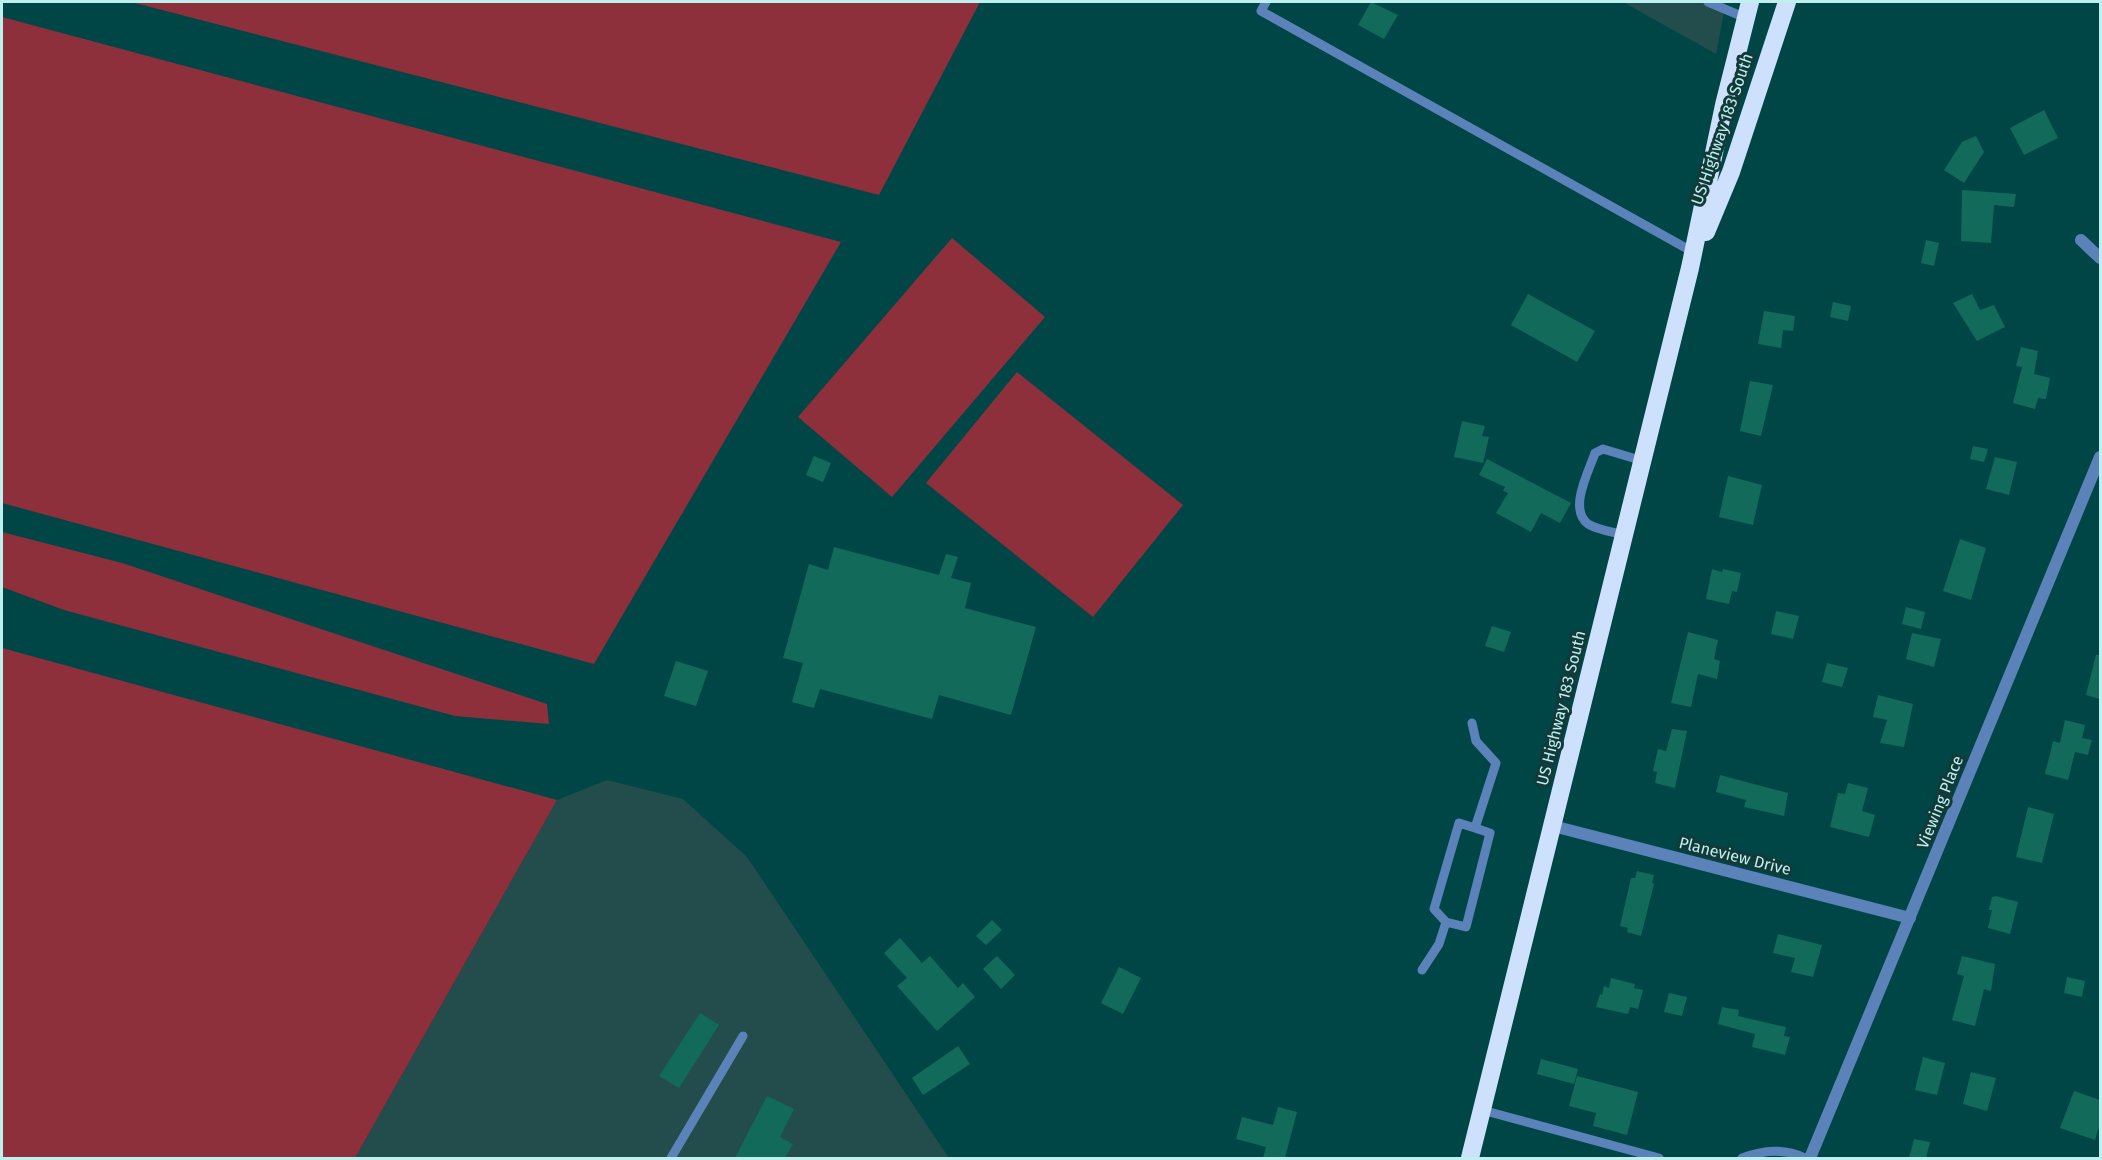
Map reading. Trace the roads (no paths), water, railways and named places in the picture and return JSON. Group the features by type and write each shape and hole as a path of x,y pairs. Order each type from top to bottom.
{"highway":[{"name":"US Highway 183 South","path":"1692,260 1731,172 1787,2"},
{"name":"US Highway 183 South","path":"1470,1158 1692,260 1724,105 1748,10"}],"street":[{"path":"2081,240 2100,258"},
{"name":"Viewing Place","path":"1810,1158 2100,458"},
{"name":"Planeview Drive","path":"1553,826 1910,918"}],"lane":[{"path":"1266,2 1261,11 1692,260"},
{"path":"1708,2 1748,10"},
{"path":"1624,535 1589,525 1581,516 1579,504 1595,453 1603,449 1643,461"},
{"path":"1472,723 1476,741 1496,763 1475,828"},
{"path":"1459,823 1475,828 1490,833 1466,927 1446,922 1434,909 1459,823"},
{"path":"1422,970 1439,944 1446,922"},
{"path":"672,1158 743,1036"},
{"path":"1482,1110 1659,1158"},
{"path":"1742,1158 1773,1150 1793,1152 1805,1158"}]}
